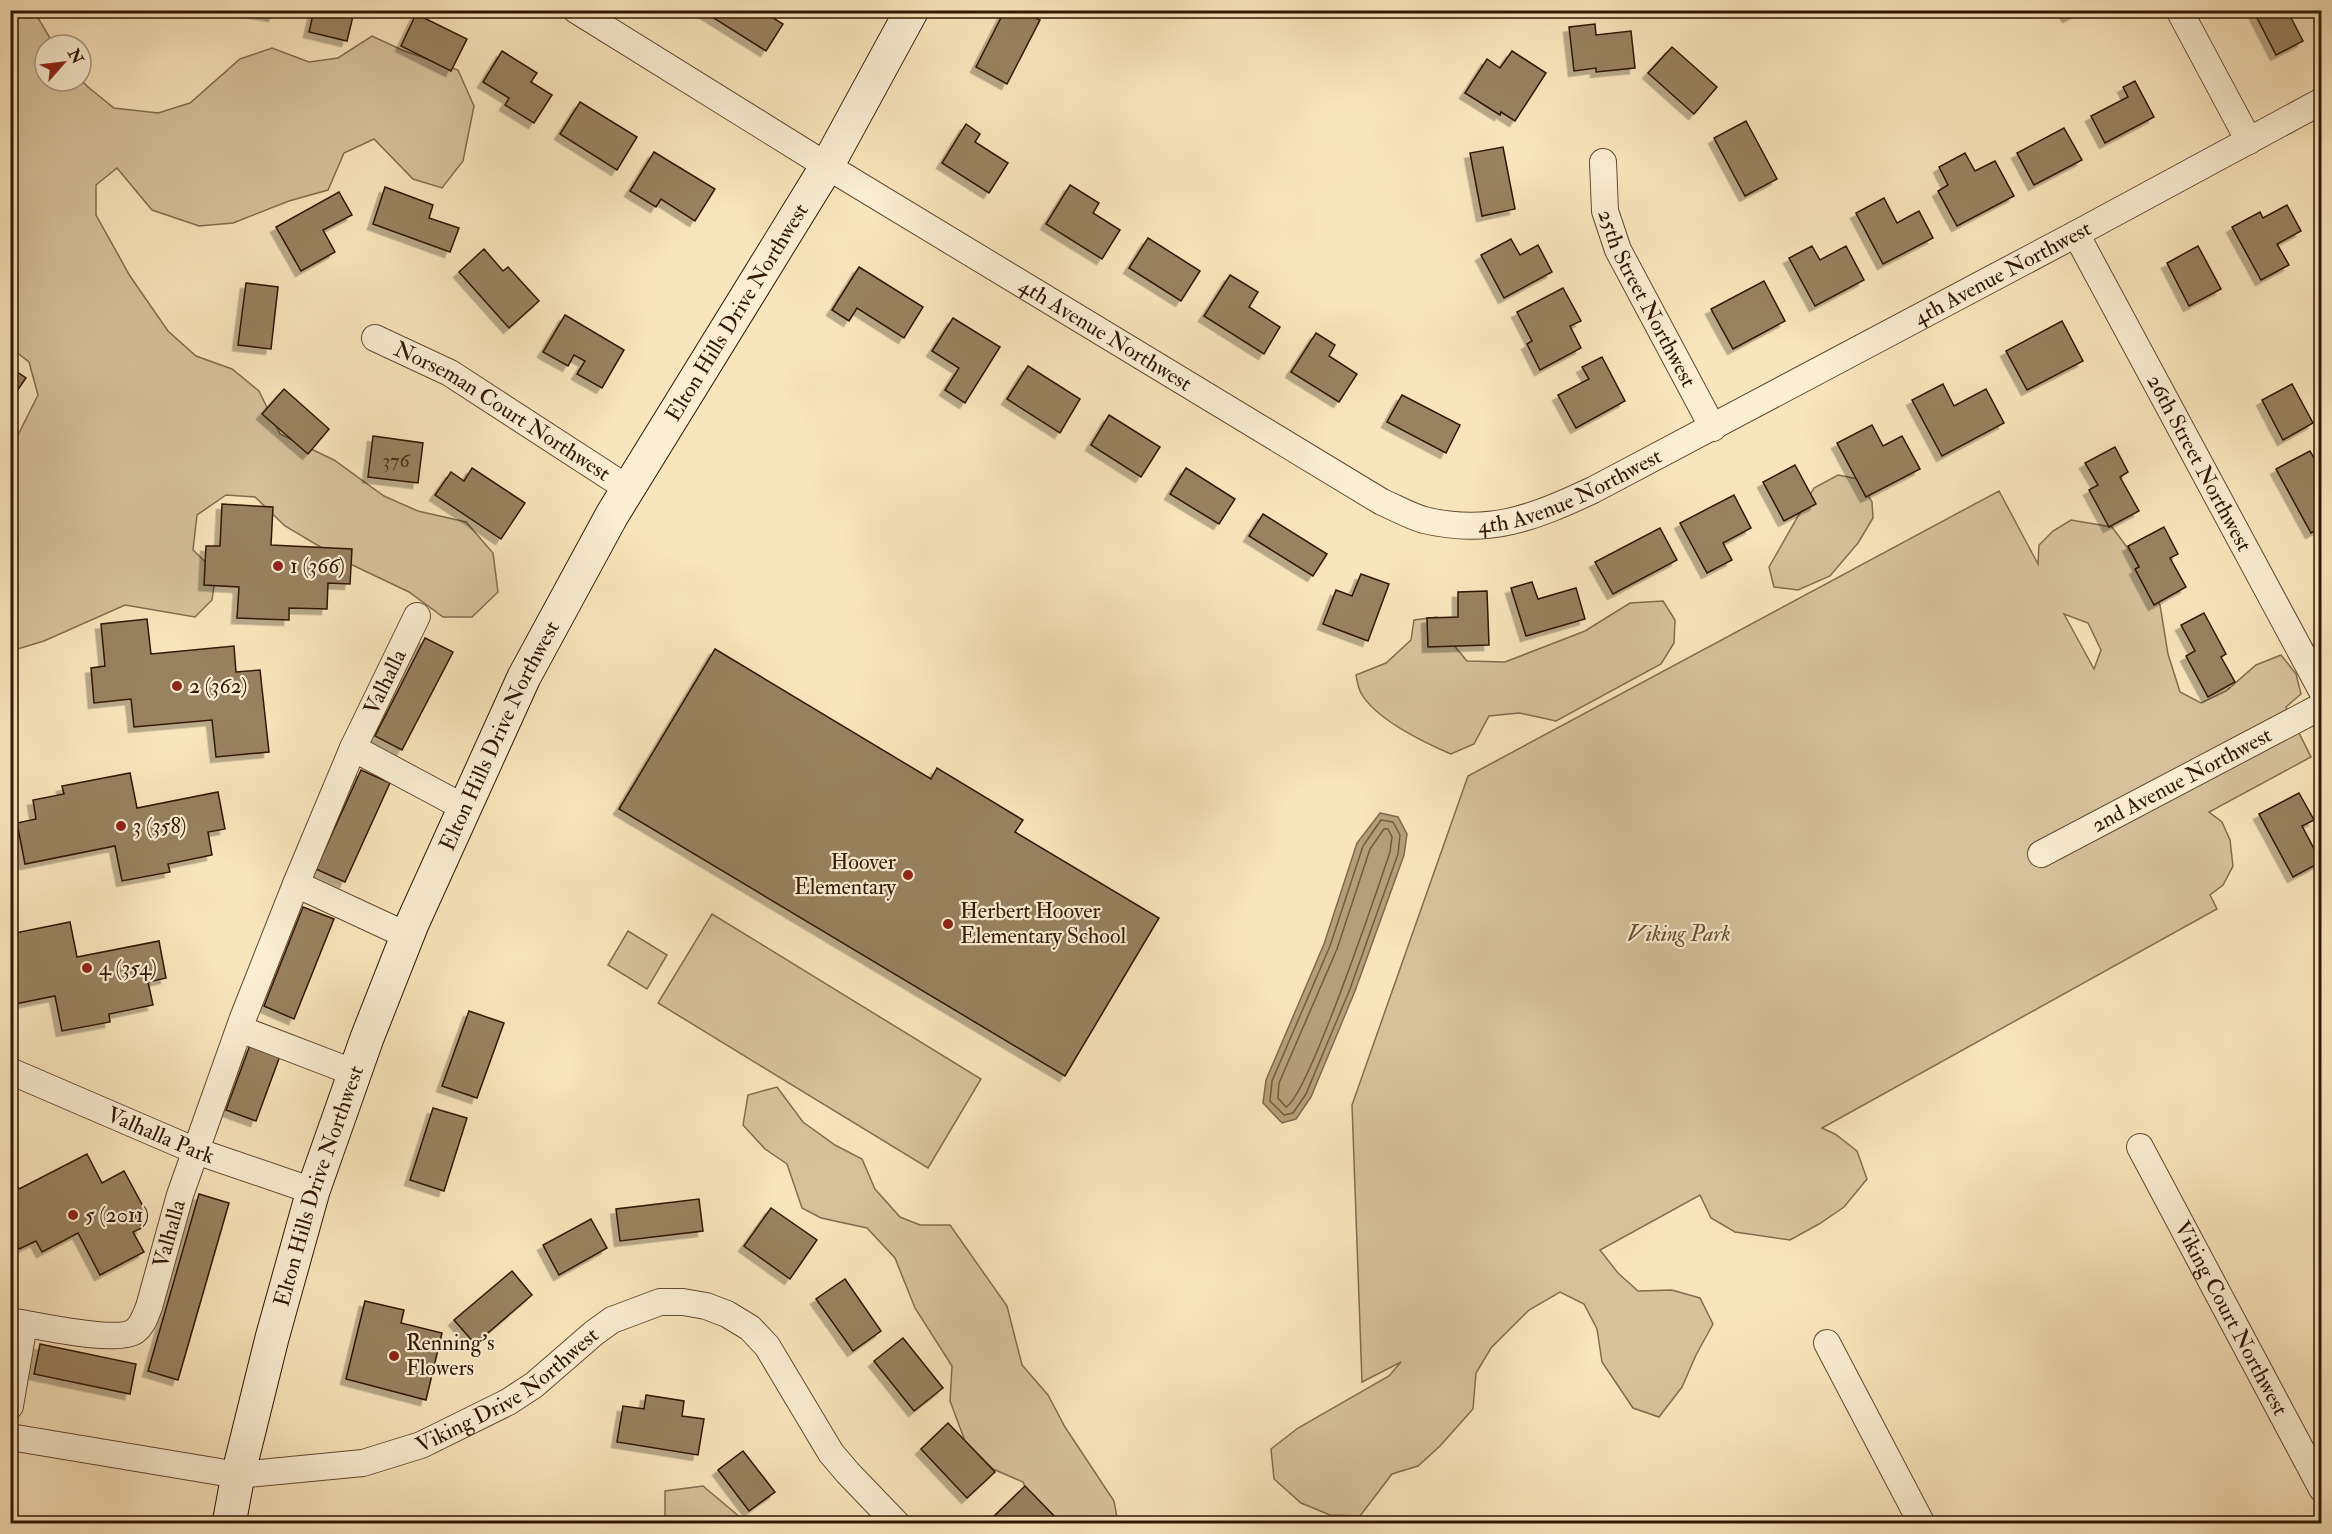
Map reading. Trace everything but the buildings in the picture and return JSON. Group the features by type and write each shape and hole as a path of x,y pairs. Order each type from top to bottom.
{"main road":[{"name":"Elton Hills Drive Northwest","path":"228,1524 238,1475 313,1191 355,1073 408,936 524,677 627,488 827,166 912,10"}],"street":[{"name":"4th Avenue Northwest","path":"576,10 827,166 1372,496 1424,520 1464,526 1504,525 1545,513 1713,428 2322,101"},
{"path":"2179,10 2249,141"},
{"name":"25th Street Northwest","path":"1603,162 1605,211 1618,250 1713,428"},
{"name":"26th Street Northwest","path":"2076,234 2322,691"},
{"name":"Norseman Court Northwest","path":"375,338 450,373 627,488"},
{"name":"Valhalla","path":"10,1406 17,1322 104,1336 134,1332 143,1323 180,1195 296,884 353,748 417,616"},
{"name":"2nd Avenue Northwest","path":"2042,854 2322,706"},
{"path":"353,748 465,808"},
{"path":"296,884 408,936"},
{"path":"240,1029 355,1073"},
{"name":"Valhalla Park","path":"10,1071 196,1150 313,1191"},
{"name":"Viking Court Northwest","path":"2140,1147 2322,1488"},
{"name":"Viking Drive Northwest","path":"10,1437 238,1475 363,1463 421,1445 508,1402 534,1385 612,1320 660,1302 683,1302 706,1306 727,1314 750,1328 767,1346 831,1453 897,1524"},
{"path":"1827,1343 1922,1524"}],"green space":[{"path":"11,11 30,11 37,16 47,33 33,33 33,93 93,93 93,91 114,108 158,113 190,103 240,59 272,48 309,62 338,58 372,36 402,50 458,70 474,106 463,161 442,188 413,179 374,139 344,153 328,190 289,201 233,223 199,226 152,210 117,168 96,185 96,215 130,276 168,331 196,356 232,369 259,391 280,434 334,460 384,496 418,511 466,522 493,553 498,592 472,617 443,617 409,592 344,561 285,526 255,497 226,495 197,515 193,550 216,572 212,600 195,617 125,605 44,641 11,651 11,445 38,395 29,362 11,348"},
{"path":"1838,475 1858,479 1872,502 1873,518 1858,543 1830,576 1798,590 1774,587 1769,567 1814,488"},
{"name":"Viking Park","path":"1999,491 2038,564 2039,545 2053,531 2071,520 2112,527 2132,554 2160,605 2168,654 2180,692 2201,703 2226,691 2256,665 2281,655 2296,674 2301,694 2286,707 2311,757 2209,812 2222,822 2230,840 2233,866 2223,885 2210,895 2217,909 1822,1128 1835,1134 1857,1151 1867,1179 1844,1207 1790,1240 1735,1232 1711,1218 1700,1195 1600,1250 1618,1273 1638,1291 1672,1290 1700,1298 1713,1324 1682,1387 1659,1417 1633,1408 1602,1362 1597,1329 1584,1304 1560,1292 1529,1310 1491,1348 1476,1373 1473,1409 1440,1446 1418,1466 1392,1474 1360,1516 1330,1515 1301,1503 1274,1479 1271,1449 1298,1428 1389,1376 1401,1362 1362,1382 1352,1105 1468,776","holes":["2064,614 2088,623 2101,650 2094,669"]},
{"path":"1663,601 1675,620 1674,643 1661,664 1556,721 1519,713 1489,716 1474,744 1451,754 1415,737 1389,721 1368,703 1358,686 1356,675 1386,663 1411,640 1414,620 1437,617 1447,637 1467,661 1505,662 1585,631 1630,603"},
{"path":"712,914 981,1079 928,1168 658,1003"},
{"path":"628,931 667,955 647,989 608,965"},
{"path":"777,1087 803,1122 835,1145 862,1159 875,1189 900,1217 920,1225 950,1225 1007,1306 1022,1365 1048,1395 1065,1427 1114,1501 1118,1523 1034,1523 1037,1516 1023,1482 993,1469 965,1441 950,1401 952,1366 915,1308 895,1258 867,1228 821,1218 802,1208 787,1164 765,1149 743,1125 748,1095"},
{"path":"703,1486 747,1523 665,1523 665,1491"}],"water":[{"path":"1380,813 1398,817 1407,834 1404,855 1355,991 1311,1097 1296,1119 1282,1123 1263,1103 1266,1080 1324,944 1357,843"}],"place":[{"name":"1 (366)","path":"278,566"},
{"name":"2 (362)","path":"177,686"},
{"name":"3 (358)","path":"121,826"},
{"name":"Hoover Elementary","path":"908,875"},
{"name":"Herbert Hoover Elementary School","path":"948,924"},
{"name":"4 (354)","path":"87,968"},
{"name":"5 (2011)","path":"73,1215"},
{"name":"Renning's Flowers","path":"394,1356"}]}
